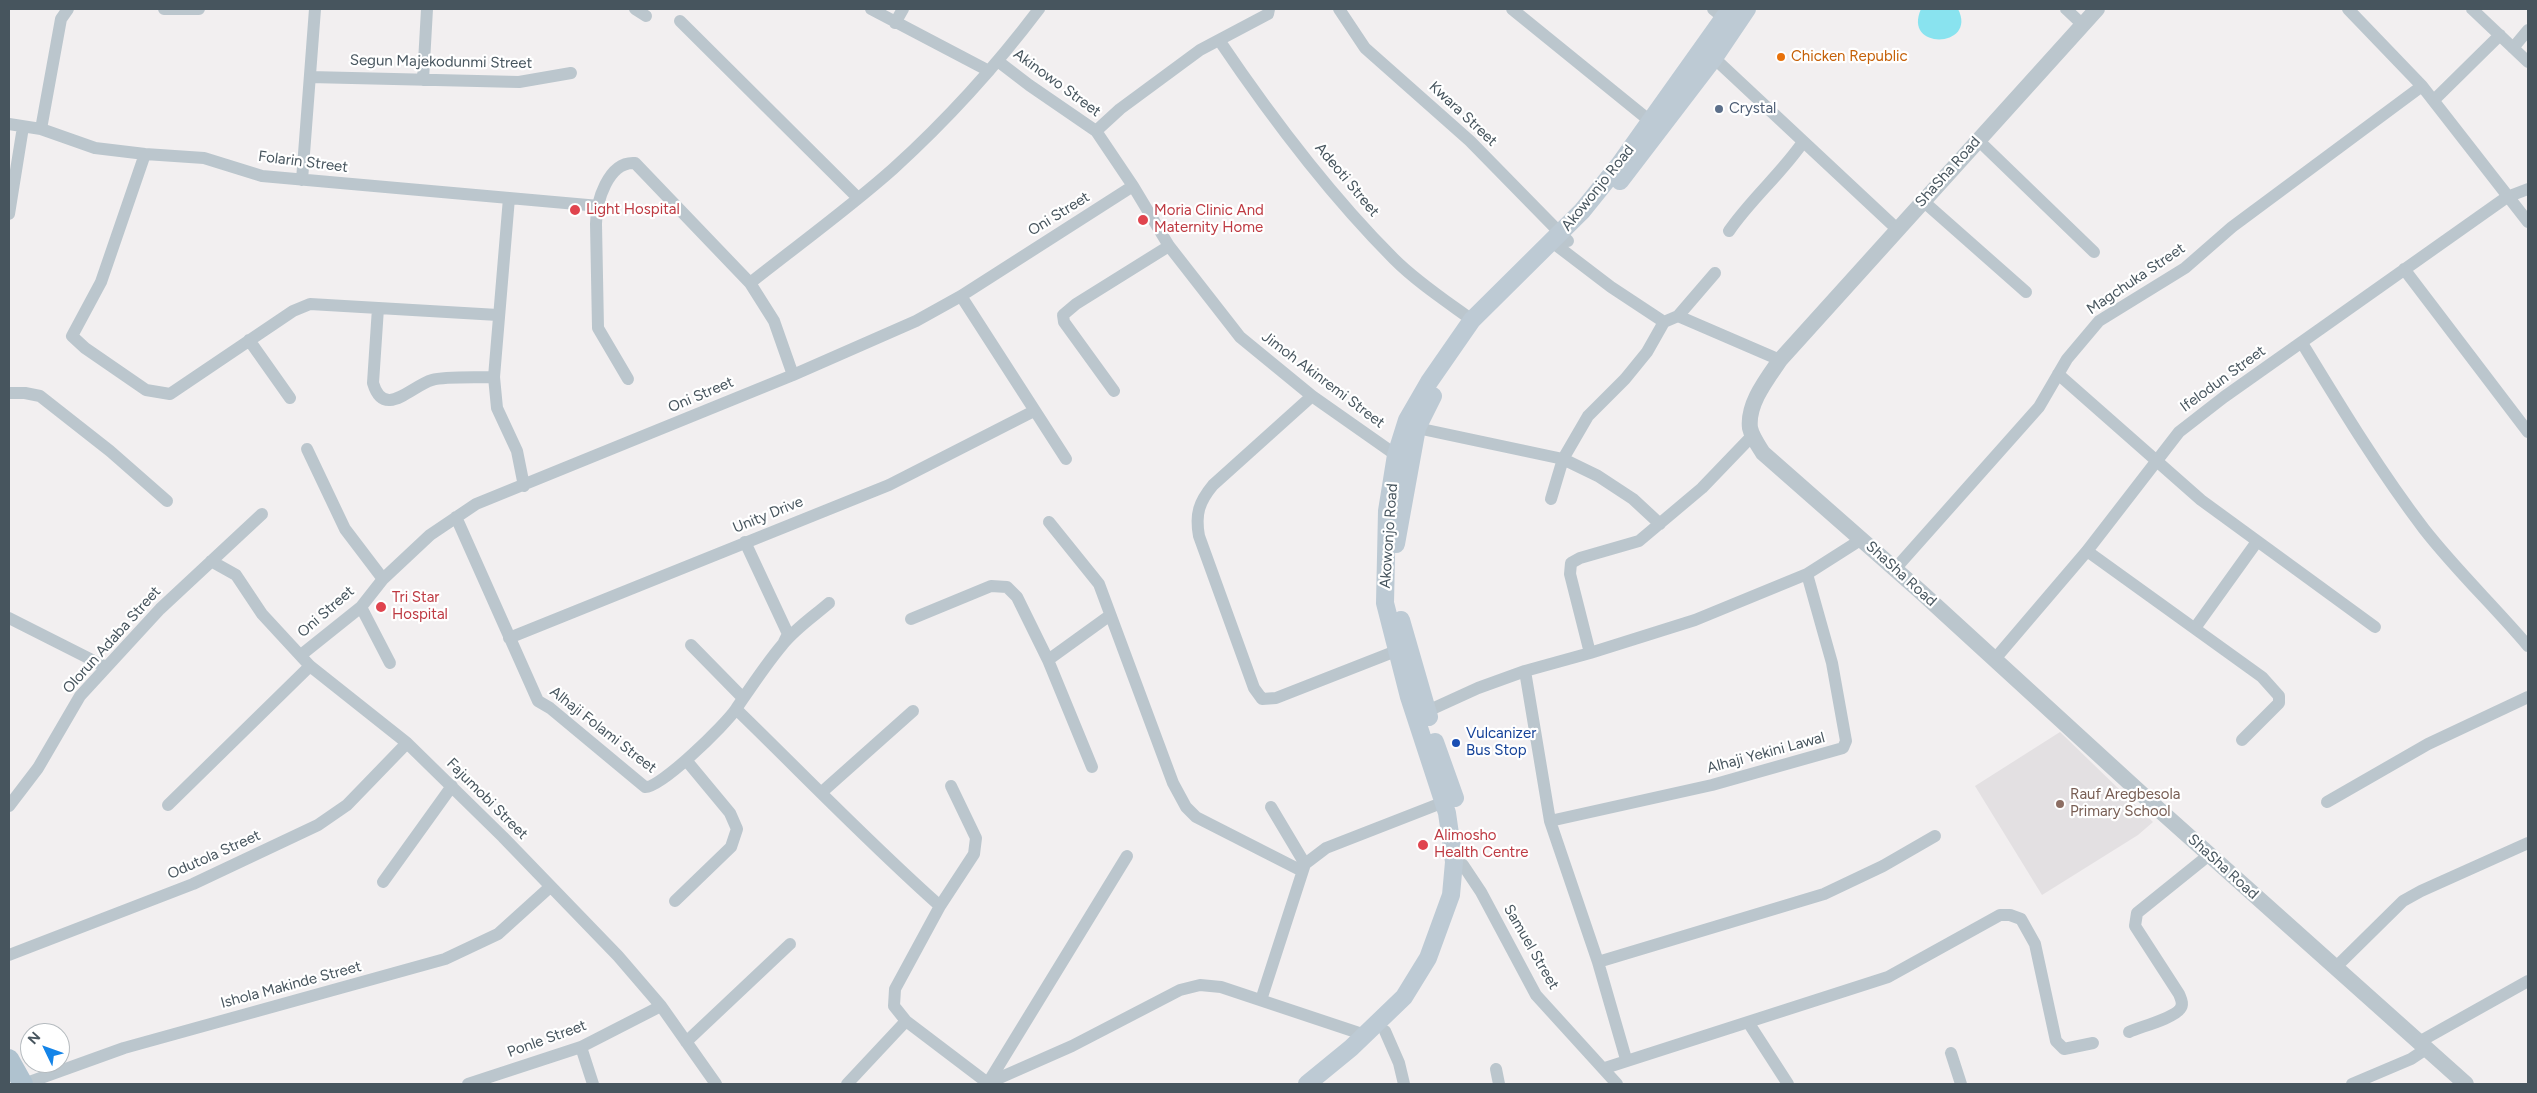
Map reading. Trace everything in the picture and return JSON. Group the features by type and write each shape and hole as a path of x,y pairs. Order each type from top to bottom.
{"main road":[{"name":"Akowonjo Road","path":"1307,1084 1365,1035 1404,996 1428,958 1451,895 1459,863 1396,600 1394,567 1397,530 1417,428 1444,379 1482,326 1561,241 1733,11"},
{"name":"Akowonjo Road","path":"1322,1084 1385,1032 1402,1012 1434,964 1448,934 1459,900 1459,863 1462,832 1456,801 1432,736 1396,651 1385,602 1387,511 1396,455 1407,420 1428,382 1472,320 1561,241 1589,220 1640,158 1714,58 1733,11"},
{"path":"9,1059 24,1084"}],"street":[{"path":"41,128 61,19 68,9"},
{"path":"164,9 199,9"},
{"path":"302,180 315,9"},
{"path":"423,80 427,9"},
{"path":"634,9 646,16"},
{"path":"871,9 989,71"},
{"path":"895,23 903,9"},
{"path":"750,282 858,198 922,142 999,62 1039,9"},
{"path":"1096,131 1120,109 1200,50 1253,24 1268,14 1269,9"},
{"name":"Kwara Street","path":"1339,9 1365,48 1470,141 1561,241 1611,287 1664,322"},
{"path":"1512,9 1650,121"},
{"path":"2066,9 2083,25"},
{"name":"ShaSha Road","path":"2097,9 1780,360 1761,388 1755,403 1750,426 1752,436 1763,453 1862,539 2209,855 2336,966 2466,1084"},
{"path":"2348,9 2434,100 2528,222"},
{"path":"2472,9 2528,62"},
{"path":"680,21 858,198"},
{"path":"2513,48 2528,30"},
{"path":"2434,100 2500,35"},
{"name":"Adeoti Street","path":"1219,40 1283,131 1395,261 1472,320"},
{"path":"1714,58 1897,229"},
{"name":"Akinowo Street","path":"999,62 1096,131"},
{"name":"Segun Majekodunmi Street","path":"310,77 519,82 571,73"},
{"name":"Magchuka Street","path":"1895,569 2039,407 2067,359 2098,321 2185,268 2232,226 2422,86"},
{"name":"Folarin Street","path":"9,124 41,128 95,148 204,158 262,176 599,206"},
{"path":"9,214 23,127"},
{"name":"Jimoh Akinremi Street","path":"1096,131 1133,186 1169,246 1240,337 1312,396 1396,455"},
{"path":"1977,140 2094,252"},
{"path":"1729,231 1742,212 1793,157 1803,142"},
{"path":"145,154 101,282 72,336 85,348 146,390 170,394 293,311 310,304 498,315"},
{"path":"628,379 598,328 596,224 599,206 611,172 621,164 635,163 750,282 774,322 793,375"},
{"name":"Oni Street","path":"301,655 361,607 384,578 430,535 456,517 500,493 524,486 793,375 916,321 961,296 1133,186"},
{"name":"Ifelodun Street","path":"1994,660 2087,550 2180,432 2404,269 2507,197 2528,189"},
{"path":"509,198 494,377 497,408 517,451 524,486"},
{"path":"1923,201 2026,292"},
{"path":"1114,391 1064,322 1063,315 1076,304 1169,246"},
{"path":"2404,269 2528,432"},
{"path":"1551,499 1563,459 1588,416 1625,379 1646,352 1664,322 1678,316 1715,273"},
{"path":"961,296 1066,459"},
{"path":"378,308 373,383 375,391 382,398 393,400 432,380 494,377"},
{"path":"1678,316 1780,360"},
{"path":"249,340 290,398"},
{"path":"2302,344 2356,432 2425,529 2469,582 2527,642"},
{"path":"2058,374 2156,461 2256,542 2375,627"},
{"path":"9,393 40,396 110,451 167,501"},
{"path":"1312,396 1213,485 1201,502 1198,511 1199,536 1254,688 1262,699 1276,698 1396,651"},
{"name":"Unity Drive","path":"509,638 889,485 1034,411"},
{"path":"1417,428 1563,459 1598,476 1633,499 1660,524"},
{"path":"1590,653 1570,574 1572,563 1580,558 1640,541 1702,488 1752,436"},
{"path":"307,449 345,529 384,578"},
{"name":"Olorun Adaba Street","path":"9,806 38,768 80,696 160,609 262,514"},
{"name":"Alhaji Folami Street","path":"456,517 538,701 550,708 645,787 650,787 660,782 686,760 736,709 742,697 784,642 829,603"},
{"path":"1049,522 1099,584 1109,616 1174,784 1186,807 1196,817 1303,867"},
{"path":"1422,714 1478,688 1525,671 1695,620 1806,574 1862,539"},
{"path":"745,542 788,634 784,642"},
{"path":"2195,628 2256,542"},
{"path":"2087,550 2262,677 2279,696 2279,703 2242,740"},
{"name":"Fajumobi Street","path":"211,561 236,575 262,614 310,666 407,743 452,786 618,956 661,1006 716,1084"},
{"name":"Alhaji Yekini Lawal","path":"1550,821 1712,785 1843,748 1846,741 1832,663 1806,574"},
{"path":"911,619 991,586 1007,587 1017,597 1048,660 1092,768"},
{"path":"361,607 390,664"},
{"path":"1048,660 1109,616"},
{"path":"9,618 106,667"},
{"path":"691,645 742,697"},
{"path":"168,805 310,666"},
{"path":"1525,671 1550,821 1598,962 1626,1059"},
{"path":"2327,802 2428,744 2528,697"},
{"path":"736,709 822,792 883,855 940,906"},
{"path":"822,792 913,711"},
{"name":"Odutola Street","path":"9,955 193,884 318,825 346,804 407,743"},
{"path":"675,901 731,847 737,829 730,814 686,760"},
{"path":"383,882 452,786"},
{"path":"950,786 976,838 974,854 940,906 895,988 894,1006 906,1021 988,1084"},
{"path":"1261,1000 1303,867 1326,848 1444,802"},
{"path":"1271,807 1303,867"},
{"path":"1598,962 1824,894 1883,866 1935,836"},
{"path":"2336,966 2403,901 2528,843"},
{"path":"2129,1032 2174,1014 2180,1009 2182,1002 2179,994 2134,926 2137,913 2186,876 2209,855"},
{"path":"988,1084 1127,856"},
{"name":"Samuel Street","path":"1459,863 1481,892 1536,994 1605,1068 1617,1084"},
{"name":"Ishola Makinde Street","path":"24,1084 124,1048 445,959 498,934 550,888"},
{"path":"1605,1068 1626,1059 1888,977 2000,915 2021,918 2035,944 2056,1041 2064,1049 2093,1043"},
{"path":"686,1042 790,944"},
{"path":"2352,1084 2411,1059 2422,1045 2528,981"},
{"path":"988,1084 1072,1046 1180,990 1200,985 1221,987 1365,1035"},
{"name":"Ponle Street","path":"468,1084 581,1047 661,1006"},
{"path":"848,1084 906,1021"},
{"path":"1748,1022 1788,1084"},
{"path":"1385,1032 1399,1062 1404,1084"},
{"path":"581,1047 593,1084"},
{"path":"1951,1053 1961,1084"},
{"path":"1496,1069 1499,1084"}],"shaded area":[{"name":"Rauf Aregbesola Primary School","path":"2060,732 2153,822 2138,835 2042,895 1975,786"}],"water":[{"path":"1921,9 1958,9 1961,22 1958,31 1950,37 1930,38 1922,32 1918,23"}],"place":[{"name":"Chicken Republic","path":"1781,57"},
{"name":"Crystal","path":"1719,109"},
{"name":"Light Hospital","path":"575,210"},
{"name":"Moria Clinic And Maternity Home","path":"1143,220"},
{"name":"Tri Star Hospital","path":"381,607"},
{"name":"Vulcanizer Bus Stop","path":"1456,743"},
{"name":"Rauf Aregbesola Primary School","path":"2060,804"},
{"name":"Alimosho Health Centre","path":"1423,845"}]}
